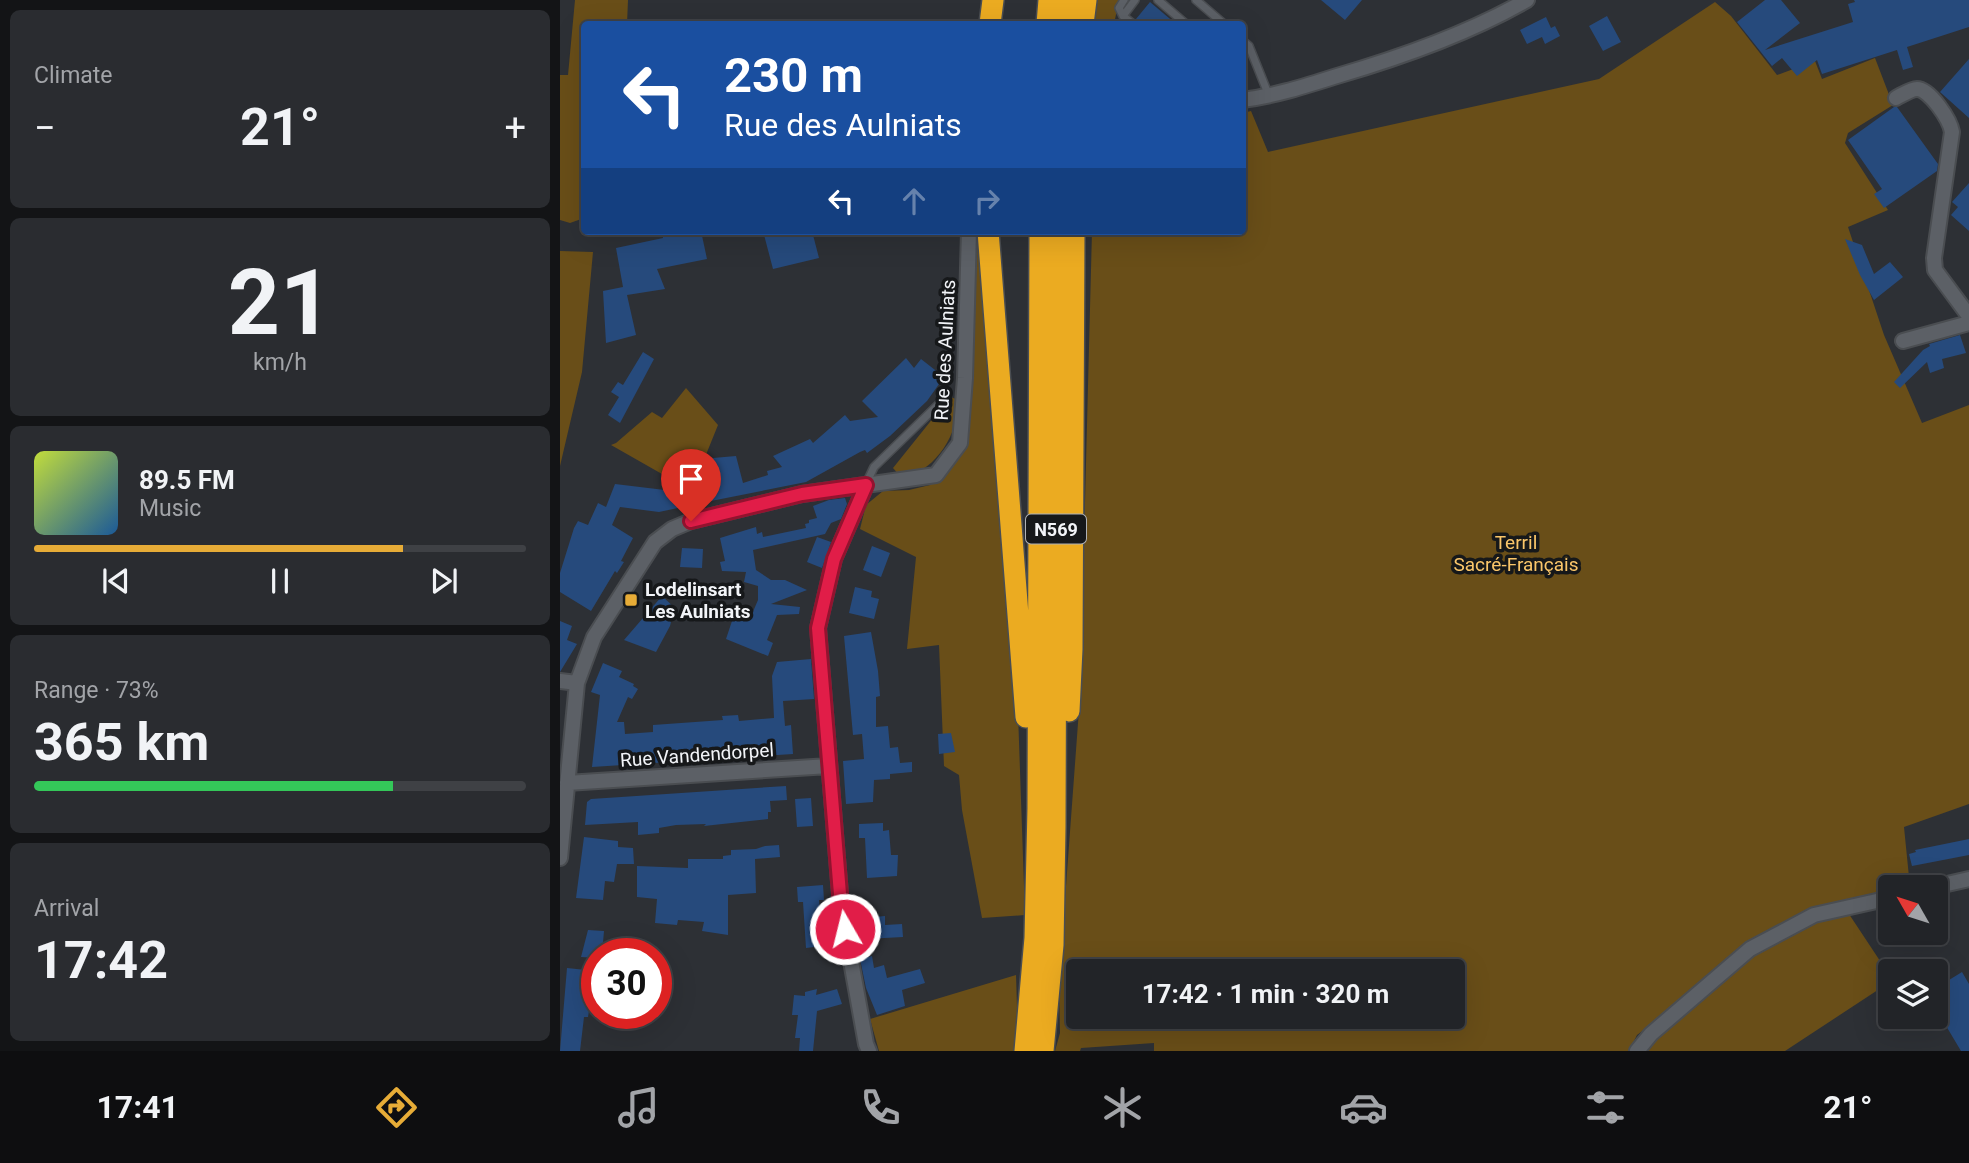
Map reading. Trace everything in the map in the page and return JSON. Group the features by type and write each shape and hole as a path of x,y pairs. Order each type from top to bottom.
{"highway":[{"path":"990,21 993,0"},
{"path":"1047,21 1049,0"},
{"path":"1065,21 1066,0"},
{"path":"1083,21 1086,0"},
{"path":"989,235 1028,745 1038,808"},
{"name":"N569","path":"1026,1051 1035,938 1038,808 1040,235"},
{"name":"N569","path":"1043,1051 1053,945 1057,235"},
{"path":"1055,827 1067,775 1072,649 1074,235"}],"street":[{"path":"1246,99 1269,96 1403,56 1506,12 1527,0"},
{"path":"1896,97 1915,88 1925,91 1950,121 1952,132 1934,258 1935,270 1969,316"},
{"name":"Rue des Aulniats","path":"560,858 577,683 594,638 655,542 672,529 691,521 802,494 936,475 960,443 965,378 969,235"},
{"path":"1903,341 1969,323"},
{"path":"866,485 834,559 818,628 841,906 869,1051"},
{"path":"560,681 577,683"},
{"name":"Rue Vandendorpel","path":"567,783 830,766"},
{"path":"1948,884 1969,879"},
{"path":"1637,1051 1651,1034 1750,949 1814,915 1878,901"}],"lane":[{"path":"1124,0 1119,8 1129,21"},
{"path":"1123,16 1135,0"},
{"path":"1158,0 1182,21"},
{"path":"1196,0 1220,21"},
{"path":"1246,45 1269,96"},
{"path":"1246,55 1251,52"},
{"name":"Rue des Aulniats","path":"866,485 874,467 945,398"}],"green space":[{"path":"575,0 628,0 627,21 581,21 581,219 570,223 560,220 560,75 568,75"},
{"path":"1097,0 1119,0 1115,21 1093,21"},
{"name":"Terril Sacré-Français","path":"1715,2 1731,16 1777,75 1815,61 1822,79 1875,58 1893,105 1848,133 1845,143 1888,210 1848,227 1884,335 1922,423 1969,405 1969,804 1904,827 1909,875 1878,875 1878,897 1845,908 1879,959 1878,990 1785,1051 1635,1051 1673,1008 1637,1035 1629,1051 1154,1051 1154,1043 1055,1051 1060,1033 1059,981 1080,696 1092,235 1246,235 1246,112 1251,111 1268,152 1599,79"},
{"path":"977,235 982,235 995,468 1016,655 1025,915 982,918 962,810 959,775 944,766 939,645 907,649 916,557 860,529 866,505 883,491 909,490 930,485 956,461 968,412"},
{"path":"560,251 593,252 582,372 560,466"},
{"path":"686,388 718,425 697,477 676,482 611,445 652,412 662,418"},
{"path":"950,397 956,399 957,411 955,424 943,449 924,469 900,476 893,468"},
{"path":"1016,975 1016,1051 879,1051 870,1019"}],"building":[{"path":"1321,0 1362,0 1345,20"},
{"path":"1765,0 1781,0 1800,23 1765,50 1853,22 1848,4 1855,2 1854,0 1969,0 1969,27 1907,47 1913,67 1903,70 1897,50 1822,74 1817,60 1797,76 1782,58 1772,66 1737,22"},
{"path":"1150,2 1172,21 1137,21 1136,19"},
{"path":"1607,16 1621,42 1603,51 1589,26"},
{"path":"1546,17 1551,28 1555,26 1560,36 1545,44 1542,37 1527,44 1520,30"},
{"path":"1969,59 1969,118 1940,92"},
{"path":"1897,107 1938,164 1937,171 1884,208 1874,194 1882,189 1848,140"},
{"path":"1969,183 1969,231 1951,215 1958,207 1952,202"},
{"path":"663,235 702,235 707,259 657,269 665,289 627,295 636,335 606,343 603,291 623,287 616,248 663,238"},
{"path":"764,235 813,235 819,258 773,269"},
{"path":"1845,239 1862,245 1874,274 1890,262 1903,277 1874,300"},
{"path":"1960,335 1966,353 1942,359 1944,368 1930,373 1927,362 1900,388 1894,382 1929,344"},
{"path":"643,352 654,359 620,423 608,415 619,397 611,392 618,382 623,385"},
{"path":"906,358 914,368 921,359 944,377 927,401 890,436 867,453 865,450 860,452 806,482 711,501 707,487 706,502 659,512 620,507 612,525 633,538 621,561 624,562 617,573 615,571 591,611 560,592 560,573 574,528 578,521 588,525 598,503 606,507 615,484 673,491 676,468 704,470 705,466 713,465 713,458 736,456 743,483 768,475 767,471 782,467 773,456 810,439 813,443 845,415 850,421 878,417 862,401"},
{"path":"845,498 847,504 841,519 831,523 825,534 753,550 756,570 771,580 785,580 807,590 771,604 800,607 799,614 777,615 767,640 773,643 768,656 726,639 736,609 752,614 758,600 758,586 744,582 746,572 722,571 720,562 725,561 720,538 756,527 757,534 762,532 763,537 806,528 805,524 809,523 809,520 817,518 813,506"},
{"path":"817,537 831,542 822,568 807,562"},
{"path":"872,546 890,553 881,577 863,570"},
{"path":"682,548 703,549 702,568 680,567"},
{"path":"855,587 872,591 871,597 879,599 874,619 849,613"},
{"path":"662,596 676,609 667,619 671,622 670,626 656,652 624,640"},
{"path":"560,621 572,626 567,640 577,644 560,672"},
{"path":"871,632 880,696 876,697 876,727 888,726 890,748 898,747 900,763 912,762 912,772 890,774 890,779 874,780 873,802 846,804 843,761 864,759 862,734 853,735 844,636"},
{"path":"811,659 814,699 783,701 785,726 791,725 793,754 592,767 600,695 591,692 603,663 622,671 619,677 638,689 632,699 628,697 617,722 624,722 625,734 653,732 653,725 723,720 722,716 738,715 739,721 774,718 772,676 777,662"},
{"path":"951,733 955,752 939,754 938,734"},
{"path":"786,786 787,800 770,801 771,812 768,812 768,819 704,826 706,824 676,825 659,828 659,833 638,835 638,822 585,825 587,802 591,799"},
{"path":"811,798 813,826 797,827 795,799"},
{"path":"883,823 883,831 889,830 891,855 898,855 897,876 867,878 865,838 859,838 859,824"},
{"path":"584,837 618,841 618,847 633,848 634,864 617,864 614,882 605,881 603,900 576,898"},
{"path":"1969,839 1969,855 1912,866 1909,854 1916,852 1915,850"},
{"path":"779,845 780,857 755,859 756,893 728,895 728,935 702,931 704,922 678,920 677,925 655,923 657,899 637,897 637,866 688,868 688,859 723,859 723,856 731,855 731,850"},
{"path":"823,885 824,900 819,900 823,946 806,948 803,902 798,902 797,887"},
{"path":"885,916 885,925 902,924 903,937 866,939 865,918"},
{"path":"588,930 604,931 603,938 586,938"},
{"path":"872,956 874,968 884,965 887,978 920,969 925,983 902,990 905,1006 877,1015 866,988 860,959"},
{"path":"567,968 581,969 583,1029 580,1051 560,1051"},
{"path":"1962,972 1969,984 1969,1051 1961,1051 1948,1029 1948,981"},
{"path":"817,989 816,995 837,989 842,1004 817,1011 813,1051 799,1051 800,1038 795,1038 798,1015 792,1015 794,995 805,996 805,992"}],"place":[{"name":"Lodelinsart Les Aulniats","path":"631,600"}],"route":[{"path":"691,521 802,494 866,485 834,559 818,628 845,929"}]}
